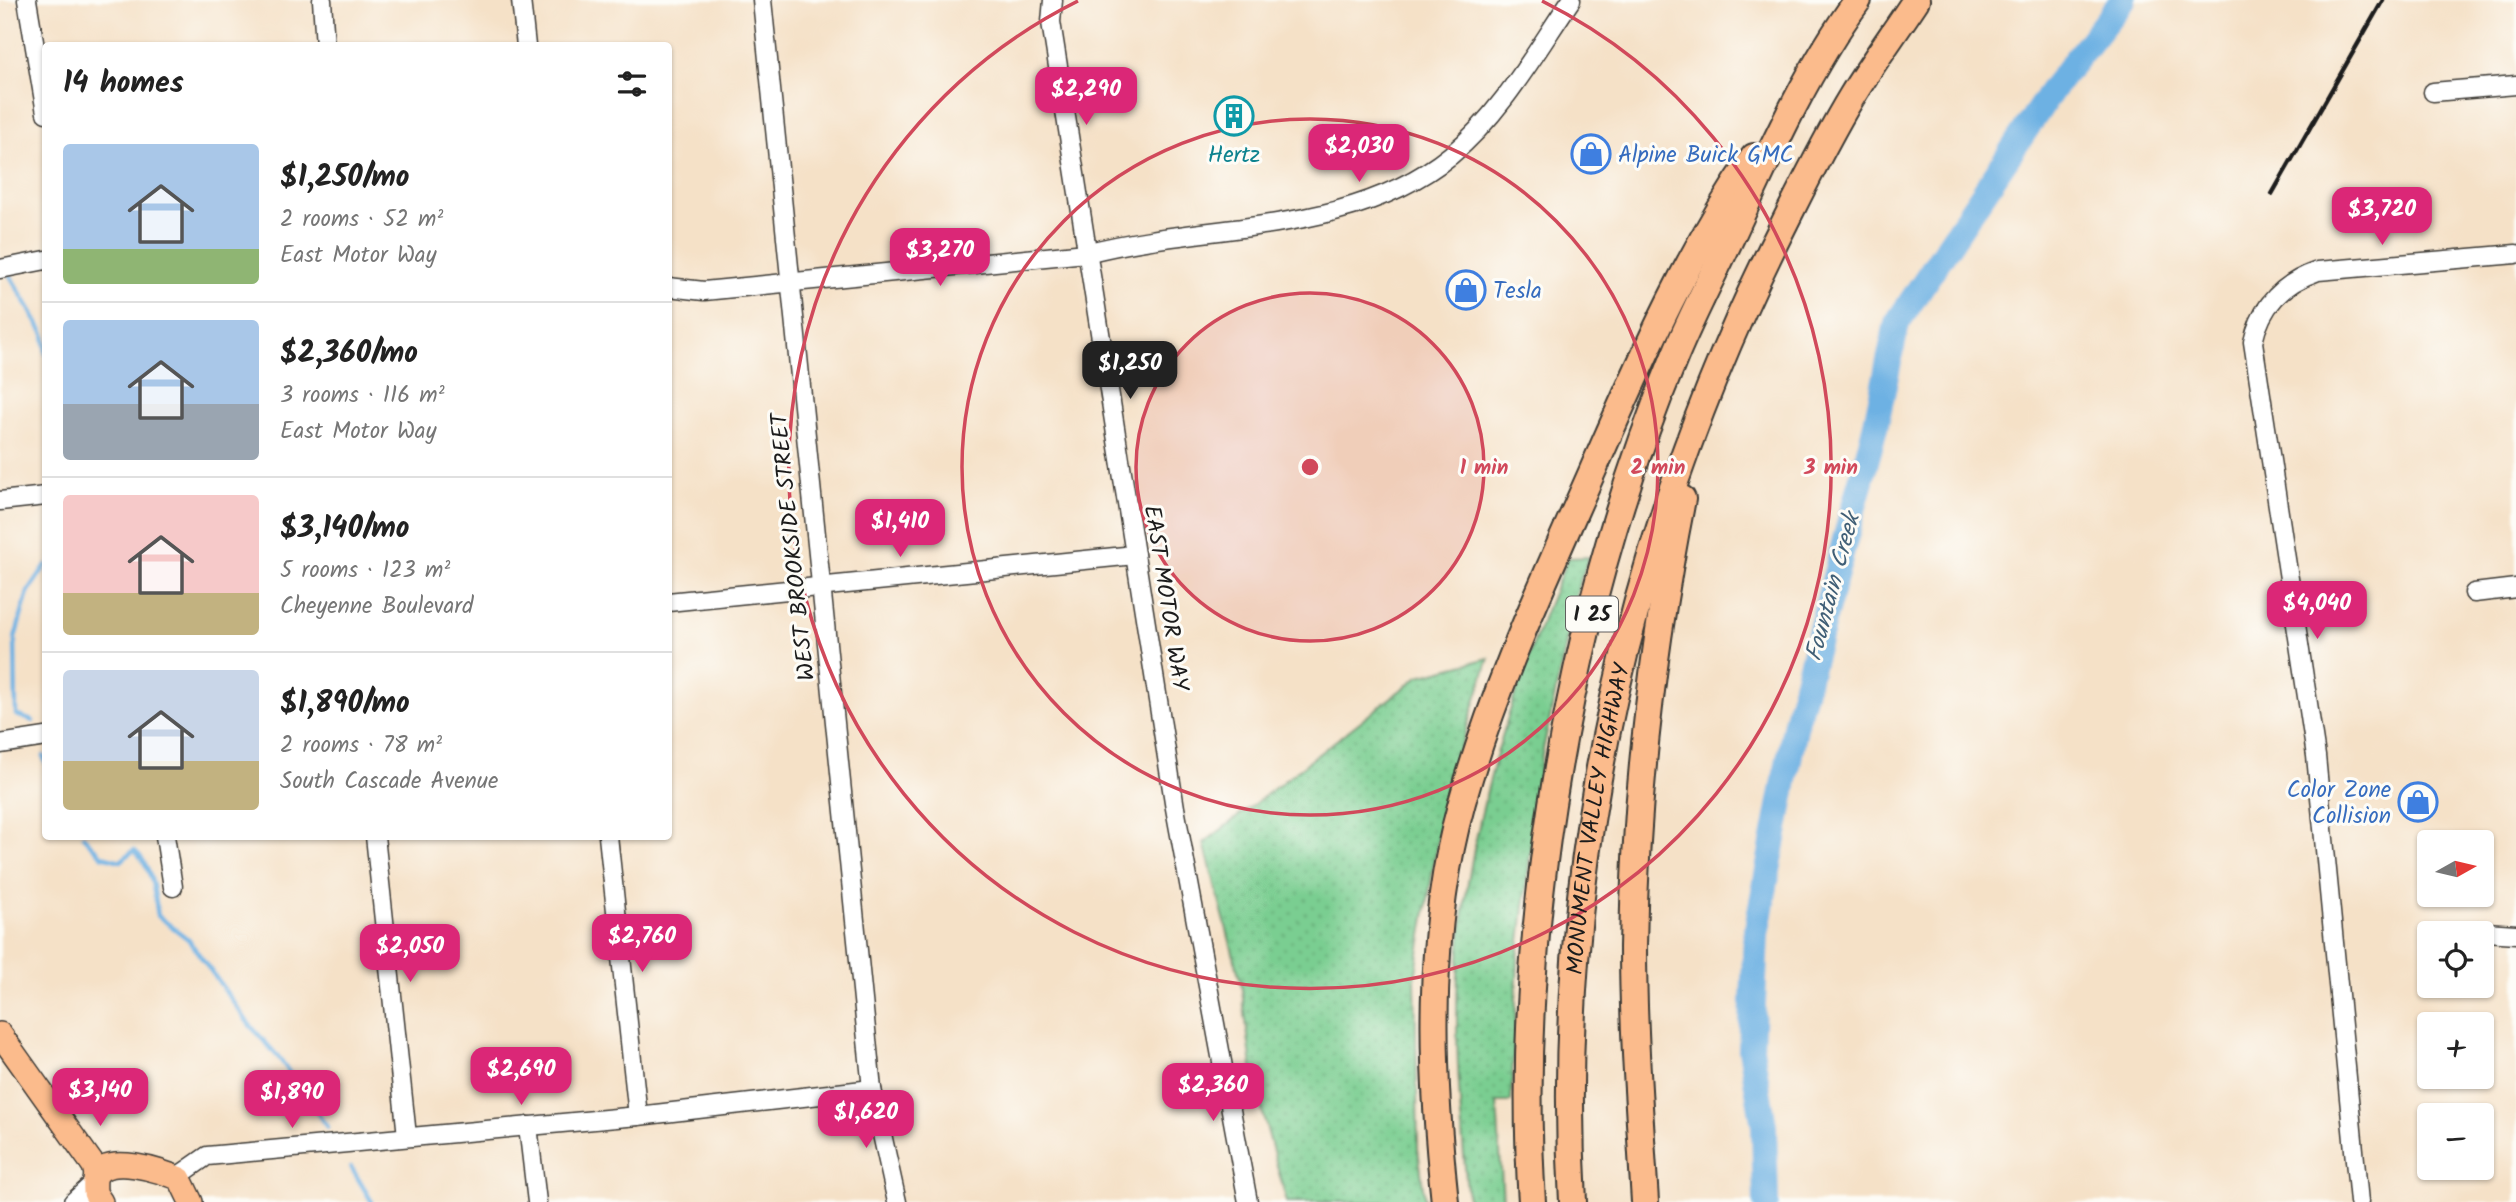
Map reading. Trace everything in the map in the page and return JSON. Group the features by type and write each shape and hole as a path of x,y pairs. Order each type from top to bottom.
{"highway":[{"name":"MONUMENT VALLEY HIGHWAY","path":"1532,1202 1528,1137 1529,1017 1546,860 1567,717 1601,574 1675,356 1755,184 1816,66 1858,0"},
{"name":"MONUMENT VALLEY HIGHWAY","path":"1573,1202 1572,1018 1584,870 1603,738 1658,528 1699,411 1740,311 1852,97 1916,0"},
{"path":"1445,1202 1438,1137 1434,1033 1440,924 1461,803 1500,683 1662,318 1738,180 1816,66"},
{"path":"1645,1202 1633,949 1640,796 1665,601 1699,411"}],"main road":[{"path":"0,1034 66,1126 101,1181 185,1172 189,1201"}],"street":[{"path":"27,0 42,89"},
{"path":"322,0 325,42"},
{"path":"521,0 526,42"},
{"name":"WEST BROOKSIDE STREET","path":"762,0 872,1090 897,1202"},
{"name":"EAST MOTOR WAY","path":"1053,0 1051,22 1175,808 1248,1202"},
{"path":"672,287 704,291 1086,253 1129,242 1320,215 1368,202 1408,183 1451,155 1477,130 1518,78 1571,0"},
{"path":"2433,92 2516,85"},
{"path":"2360,1202 2316,756 2254,366 2253,342 2257,324 2272,300 2297,278 2318,271 2516,254"},
{"path":"8,268 42,261"},
{"path":"0,501 42,496"},
{"path":"672,602 1135,555"},
{"path":"2474,593 2516,588"},
{"path":"0,744 42,738"},
{"path":"166,840 173,887"},
{"path":"375,840 407,1136"},
{"path":"608,840 638,1116"},
{"path":"2494,933 2516,934"},
{"path":"185,1172 207,1156 638,1116 872,1090"},
{"path":"528,1126 537,1202"},
{"path":"73,1202 101,1181"}],"green space":[{"path":"1589,557 1579,583 1541,759 1518,959 1511,1102 1497,1102 1503,1202 1468,1202 1460,1099 1457,994 1462,925 1469,878 1489,784 1532,647 1568,558"},
{"path":"1489,658 1445,796 1415,978 1418,1149 1425,1202 1287,1202 1254,1082 1241,983 1204,843 1419,676"}],"waterway":[{"name":"Fountain Creek","path":"1766,1202 1764,1126 1751,1049 1756,934 1796,722 1875,428 1897,323 2054,87 2123,0"},
{"path":"8,272 42,331"},
{"path":"33,721 16,715 15,638 28,592 42,571"},
{"path":"87,840 102,856 121,861 134,850 140,857 152,880 158,916 188,939 249,1024 280,1059 327,1127"},
{"path":"351,1167 372,1202"}],"railway":[{"path":"2272,194 2383,0"}],"place":[{"name":"Hertz","path":"1234,116"},
{"name":"Alpine Buick GMC","path":"1591,154"},
{"name":"Tesla","path":"1466,290"},
{"name":"Color Zone Collision","path":"2418,802"}]}
